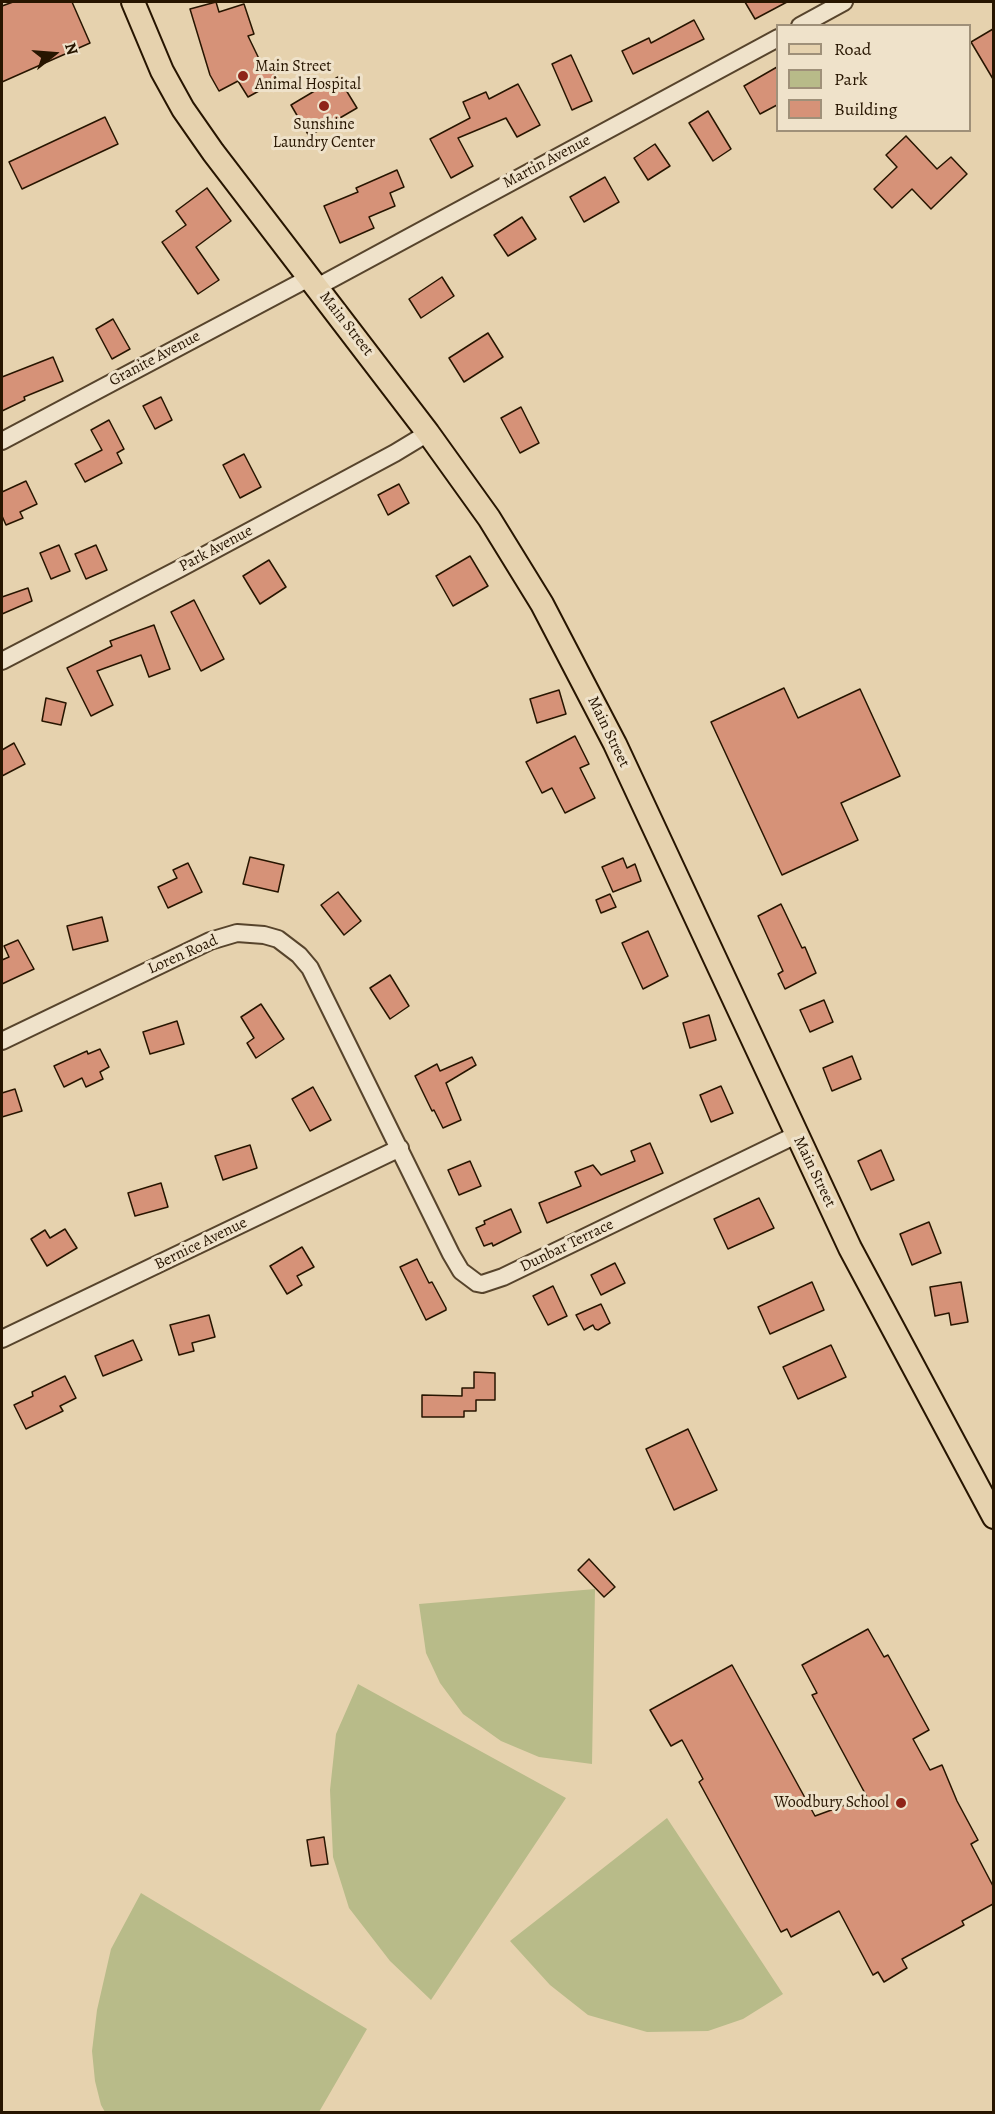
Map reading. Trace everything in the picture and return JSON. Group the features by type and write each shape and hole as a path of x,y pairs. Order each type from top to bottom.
{"main road":[{"name":"Main Street","path":"133,2 159,65 183,109 213,152 428,433 513,555 542,604 619,754 850,1248 993,1517"}],"street":[{"path":"804,24 844,2"},
{"name":"Martin Avenue","path":"313,282 776,39"},
{"name":"Granite Avenue","path":"2,441 313,282"},
{"name":"Park Avenue","path":"2,661 200,558 428,433"},
{"name":"Loren Road","path":"2,1041 210,941 237,933 264,935 289,945 309,968 400,1148"},
{"name":"Dunbar Terrace","path":"400,1148 456,1264 471,1280 482,1284 513,1272 796,1135"},
{"name":"Bernice Avenue","path":"2,1339 400,1148"}],"green space":[{"path":"595,1589 592,1764 539,1757 501,1741 463,1714 440,1683 426,1653 419,1604"},
{"path":"358,1684 566,1798 431,2000 390,1961 349,1908 333,1857 330,1790 336,1734"},
{"path":"667,1818 783,1994 743,2019 708,2031 647,2032 588,2015 550,1985 510,1941"},
{"path":"141,1893 367,2029 319,2112 105,2112 95,2081 92,2051 97,2010 111,1949"}],"building":[{"path":"13,2 72,2 90,43 2,82 2,6"},
{"path":"216,2 219,12 244,4 254,34 248,36 263,67 270,64 277,81 248,97 238,81 219,91 210,75 190,9"},
{"path":"745,2 787,2 755,19"},
{"path":"694,20 704,39 633,74 622,51 649,38 651,43"},
{"path":"993,29 993,79 971,42"},
{"path":"571,55 592,101 572,110 552,64"},
{"path":"776,68 776,106 760,114 744,86"},
{"name":"Sunshine Laundry Center","path":"338,77 357,108 309,136 291,105"},
{"path":"518,84 540,125 517,137 506,118 458,138 473,166 451,178 430,139 470,118 463,102 486,92 489,99"},
{"path":"708,111 731,149 713,161 689,123"},
{"path":"105,117 118,144 22,189 9,162"},
{"path":"906,136 937,169 951,157 967,174 931,209 912,189 892,208 874,189 897,167 886,155"},
{"path":"655,144 670,166 648,180 634,158"},
{"path":"397,170 404,187 390,193 395,206 369,217 374,228 340,243 324,206 358,192 356,188"},
{"path":"605,177 619,202 584,222 570,197"},
{"path":"207,188 231,221 196,247 219,280 198,294 162,242 186,225 176,211"},
{"path":"522,217 536,239 508,256 494,235"},
{"path":"442,277 454,296 421,318 409,299"},
{"path":"113,319 130,349 112,359 96,329"},
{"path":"488,333 503,357 464,382 449,358"},
{"path":"53,357 63,381 24,397 25,400 2,411 2,377"},
{"path":"161,397 172,420 155,429 143,406"},
{"path":"521,407 539,443 520,453 501,418"},
{"path":"109,420 124,449 117,453 122,463 85,482 75,464 102,450 91,430"},
{"path":"244,454 261,487 240,498 223,465"},
{"path":"26,481 37,504 20,512 23,518 6,525 2,516 2,492"},
{"path":"399,484 409,503 388,515 378,495"},
{"path":"59,545 70,571 51,579 40,553"},
{"path":"96,545 107,570 86,579 75,554"},
{"path":"470,556 488,586 453,606 436,576"},
{"path":"269,560 286,587 260,604 243,576"},
{"path":"28,588 32,601 2,614 2,597"},
{"path":"194,600 224,659 201,671 171,612"},
{"path":"154,625 170,669 149,677 141,655 97,671 113,705 91,716 67,668 112,646 110,641"},
{"path":"784,688 798,718 860,689 900,776 841,803 858,840 782,875 711,722"},
{"path":"559,690 566,714 537,723 530,699"},
{"path":"46,698 66,703 61,725 42,721"},
{"path":"575,736 589,764 580,768 595,798 565,813 552,788 542,793 526,762"},
{"path":"14,743 25,764 2,776 2,750"},
{"path":"250,857 284,865 278,892 243,884"},
{"path":"623,858 627,868 635,864 641,881 613,892 602,867"},
{"path":"188,863 202,892 168,908 158,887 177,878 173,870"},
{"path":"338,892 361,921 344,935 321,905"},
{"path":"610,894 616,907 601,913 596,900"},
{"path":"781,904 802,948 805,947 816,973 785,989 778,974 783,971 758,916"},
{"path":"102,917 108,941 73,950 67,926"},
{"path":"648,931 668,976 643,989 622,943"},
{"path":"18,940 34,969 2,984 2,960 9,957 4,946"},
{"path":"390,975 409,1006 390,1019 370,988"},
{"path":"824,1000 833,1022 810,1032 800,1010"},
{"path":"261,1004 284,1039 256,1058 247,1043 254,1038 241,1017"},
{"path":"709,1015 716,1040 690,1048 683,1023"},
{"path":"177,1021 184,1044 150,1054 143,1032"},
{"path":"100,1049 109,1067 100,1072 103,1079 86,1087 82,1078 64,1087 54,1066 87,1051 88,1054"},
{"path":"852,1056 861,1079 832,1091 823,1068"},
{"path":"472,1057 476,1065 446,1083 461,1120 443,1128 415,1076 437,1064 440,1071"},
{"path":"721,1086 733,1113 711,1122 700,1095"},
{"path":"313,1087 331,1120 310,1131 292,1099"},
{"path":"15,1089 22,1111 2,1117 2,1093"},
{"path":"650,1143 663,1173 547,1223 539,1203 581,1186 575,1172 593,1165 601,1175 635,1161 631,1151"},
{"path":"250,1145 257,1168 223,1180 215,1156"},
{"path":"881,1150 894,1180 871,1190 858,1161"},
{"path":"470,1161 481,1186 459,1195 448,1170"},
{"path":"161,1183 168,1207 135,1216 128,1193"},
{"path":"759,1198 774,1228 728,1249 714,1219"},
{"path":"511,1209 521,1232 493,1246 492,1243 484,1246 476,1228 485,1224 484,1221"},
{"path":"929,1222 941,1253 912,1265 900,1234"},
{"path":"65,1229 77,1248 47,1266 31,1239 45,1230 50,1238"},
{"path":"302,1247 314,1267 297,1276 302,1285 287,1294 270,1266"},
{"path":"417,1259 429,1283 432,1282 446,1308 426,1320 400,1267"},
{"path":"615,1263 625,1283 601,1295 591,1275"},
{"path":"812,1282 824,1310 770,1334 758,1307"},
{"path":"961,1282 968,1322 951,1325 949,1313 935,1316 930,1287"},
{"path":"553,1286 567,1316 548,1325 533,1296"},
{"path":"601,1304 610,1323 598,1330 593,1325 584,1330 576,1315"},
{"path":"209,1315 215,1337 192,1343 194,1351 179,1355 170,1325"},
{"path":"133,1340 142,1360 103,1376 95,1356"},
{"path":"831,1345 846,1377 798,1399 783,1367"},
{"path":"474,1372 495,1373 495,1400 476,1400 476,1411 464,1411 464,1417 422,1417 422,1395 462,1396 462,1388 474,1388"},
{"path":"65,1376 76,1398 60,1406 63,1411 26,1429 14,1405 33,1396 32,1392"},
{"path":"688,1429 717,1490 674,1510 646,1449"},
{"path":"589,1559 615,1587 604,1597 578,1570"},
{"name":"Woodbury School","path":"868,1629 884,1657 888,1655 929,1730 913,1739 930,1770 942,1765 957,1801 978,1840 971,1844 993,1886 993,1904 962,1921 964,1925 902,1959 907,1968 884,1982 878,1972 873,1975 839,1911 791,1937 787,1929 781,1932 699,1782 703,1779 682,1740 671,1746 650,1710 732,1665 815,1816 867,1797 812,1695 817,1693 802,1665"},
{"path":"324,1837 328,1864 311,1866 307,1840"}],"place":[{"name":"Main Street Animal Hospital","path":"243,76"},
{"name":"Sunshine Laundry Center","path":"324,106"},
{"name":"Woodbury School","path":"901,1803"}]}
